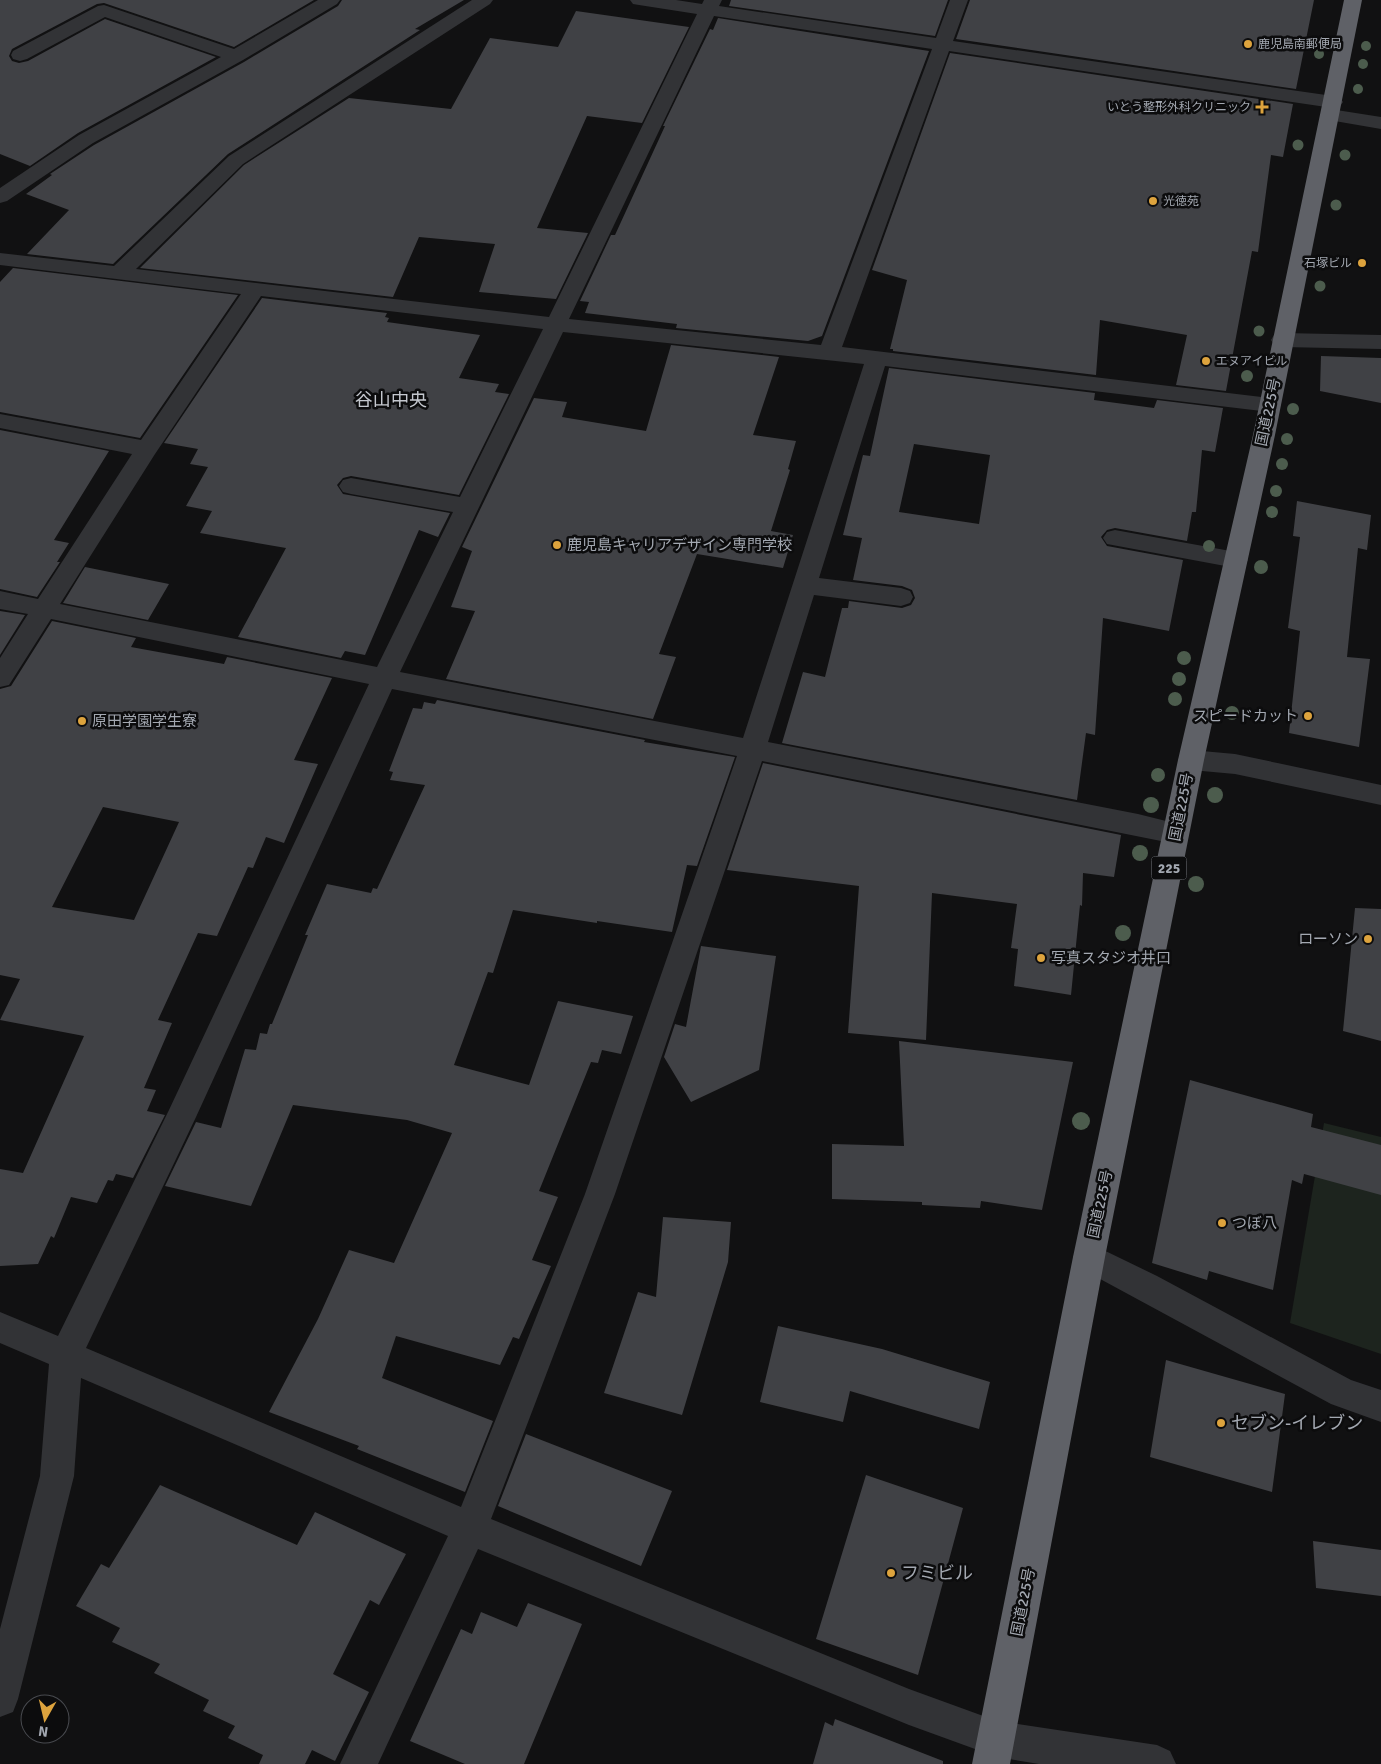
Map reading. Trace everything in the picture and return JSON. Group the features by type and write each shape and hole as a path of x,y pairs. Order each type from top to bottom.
{"highway":[{"name":"国道225号","path":"994,1752 1089,1257 1191,760 1270,405 1353,0"}],"street":[{"path":"0,197 86,139 236,56 331,0"},
{"path":"119,273 236,160 484,0"},
{"path":"639,0 711,5 1332,109 1381,123"},
{"path":"829,353 959,0"},
{"path":"0,1699 57,1476 66,1355 185,1108 384,678 554,324 711,5"},
{"path":"20,55 104,10 236,56"},
{"path":"0,259 554,324 877,358 1270,405"},
{"path":"0,678 147,449 255,289"},
{"path":"1282,340 1381,342"},
{"path":"360,1764 470,1528 600,1194 752,751 877,358"},
{"path":"0,421 147,449"},
{"path":"351,486 467,506"},
{"path":"1115,538 1236,560"},
{"path":"805,585 901,597"},
{"path":"0,600 752,751 1118,820 1176,833"},
{"path":"1191,760 1236,764 1381,795"},
{"path":"1089,1257 1343,1393 1381,1406"},
{"path":"0,1327 470,1528 909,1707 994,1752 1158,1764"}],"shaded area":[{"path":"1324,1123 1381,1137 1381,1354 1290,1323"}],"building":[{"path":"0,0 314,0 234,47 104,3 97,4 12,49 9,56 12,61 19,63 28,61 105,19 216,57 78,133 30,166 0,154"},
{"path":"342,0 464,0 415,29 420,30 228,154 113,264 27,254 69,210 26,194 52,175 50,174 94,145 244,62 338,6"},
{"path":"731,0 948,0 935,36 729,6"},
{"path":"970,0 1314,0 1296,89 956,39"},
{"path":"576,11 689,27 642,123 587,116 537,228 588,233 556,299 479,292 495,244 419,237 393,297 140,268 244,165 349,98 451,109 490,38 558,47"},
{"path":"718,18 929,51 822,336 808,341 676,328 677,324 585,313 589,302 580,301 611,235 615,235 665,126 663,126 710,29 713,30"},
{"path":"950,53 1293,104 1283,157 1271,155 1258,252 1252,251 1226,391 1176,385 1187,335 1100,320 1096,375 893,351 893,349 890,349 907,280 872,270"},
{"path":"13,268 238,295 140,438 0,412 0,282"},
{"path":"262,298 387,313 385,317 389,318 387,322 480,335 459,378 499,384 495,392 509,394 459,495 351,476 343,478 337,485 343,494 450,513 438,537 419,530 365,655 345,651 341,658 238,637 286,548 200,533 212,511 186,506 208,467 190,464 198,449 164,443"},
{"path":"671,345 779,357 753,435 796,441 788,469 790,470 771,531 793,535 783,568 697,554 659,654 676,657 653,719 446,679 475,611 451,607 472,551 462,547 534,398 567,402 562,417 646,431"},
{"path":"1321,356 1381,358 1381,403 1320,391"},
{"path":"889,368 1095,393 1094,400 1154,408 1157,400 1223,408 1215,452 1202,450 1196,512 1192,512 1187,541 1115,528 1107,530 1101,537 1107,546 1183,560 1169,631 1103,618 1095,735 1086,733 1077,800 782,743 803,672 825,677 842,608 848,608 849,601 902,608 911,605 915,598 912,590 902,586 853,580 862,538 843,535 863,455 870,456","holes":["914,444 990,455 979,524 899,512"]},
{"path":"0,430 109,451 54,540 69,543 57,562 60,562 37,597 0,589"},
{"path":"1297,501 1371,515 1367,550 1358,548 1347,657 1370,659 1359,747 1289,733 1300,631 1288,628 1300,537 1293,536"},
{"path":"85,567 169,584 148,620 63,603"},
{"path":"0,611 25,615 0,655"},
{"path":"52,621 136,638 131,647 224,664 227,657 332,678 294,760 318,764 284,843 266,837 253,868 248,867 217,936 198,933 158,1020 172,1023 144,1088 156,1090 147,1111 165,1115 133,1178 116,1174 113,1181 108,1180 97,1203 71,1197 54,1238 51,1236 38,1264 0,1266 0,1169 23,1173 84,1036 0,1020 20,979 0,975 0,689 11,686","holes":["103,807 179,822 134,920 52,907"]},
{"path":"437,700 645,740 644,742 735,757 697,866 687,865 672,932 513,910 493,973 488,972 454,1065 529,1085 558,1001 633,1016 621,1054 602,1050 598,1063 591,1062 539,1191 558,1197 532,1260 551,1266 519,1339 513,1337 500,1365 396,1336 382,1378 493,1421 465,1492 357,1449 359,1446 269,1412 318,1319 349,1250 394,1263 452,1133 407,1120 293,1105 251,1206 165,1186 196,1122 221,1128 245,1049 256,1050 260,1033 267,1034 270,1024 272,1024 308,935 305,935 327,884 371,893 373,888 377,889 425,785 390,780 393,772 389,771 413,708 422,709 424,702 435,704"},
{"path":"763,763 1121,835 1114,877 1083,873 1082,906 1080,905 1071,995 1014,986 1018,949 1011,948 1017,904 932,893 926,1040 848,1033 859,886 727,870"},
{"name":"ローソン","path":"1355,908 1381,909 1381,1041 1343,1031"},
{"path":"701,946 776,956 759,1070 691,1102 664,1057 675,1024 686,1027"},
{"path":"899,1041 1073,1062 1042,1210 981,1201 980,1208 922,1205 922,1202 832,1199 832,1144 904,1146"},
{"name":"つぼ八","path":"1190,1080 1313,1114 1311,1127 1381,1145 1381,1195 1304,1174 1302,1184 1292,1180 1273,1290 1209,1271 1207,1280 1152,1263"},
{"path":"663,1217 731,1222 728,1262 682,1415 604,1393 638,1292 656,1297"},
{"path":"778,1326 882,1349 990,1382 979,1429 850,1391 843,1422 760,1402"},
{"path":"1166,1360 1285,1394 1272,1492 1150,1457"},
{"path":"526,1434 672,1491 641,1566 498,1506"},
{"name":"フミビル","path":"866,1475 963,1508 918,1675 816,1639"},
{"path":"160,1485 297,1545 315,1512 406,1554 379,1605 370,1600 333,1674 369,1692 335,1761 312,1750 305,1764 259,1764 263,1755 228,1738 235,1726 203,1711 209,1700 154,1673 160,1664 112,1642 120,1628 76,1606 101,1564 109,1568"},
{"path":"1313,1541 1381,1550 1381,1596 1316,1588"},
{"path":"528,1603 582,1624 524,1764 465,1764 410,1741 461,1629 472,1634 481,1612 517,1627"},
{"path":"835,1719 943,1761 943,1764 813,1764 825,1722 833,1726"}],"place":[{"name":"鹿児島南郵便局","path":"1248,44"},
{"name":"いとう整形外科クリニック","path":"1262,107"},
{"name":"光徳苑","path":"1153,201"},
{"name":"石塚ビル","path":"1362,263"},
{"name":"エヌアイビル","path":"1206,361"},
{"name":"鹿児島キャリアデザイン専門学校","path":"557,545"},
{"name":"スピードカット","path":"1308,716"},
{"name":"原田学園学生寮","path":"82,721"},
{"name":"ローソン","path":"1368,939"},
{"name":"写真スタジオ井口","path":"1041,958"},
{"name":"つぼ八","path":"1222,1223"},
{"name":"セブン-イレブン","path":"1221,1423"},
{"name":"フミビル","path":"891,1573"}],"district":[{"name":"谷山中央","path":"391,400"}]}
